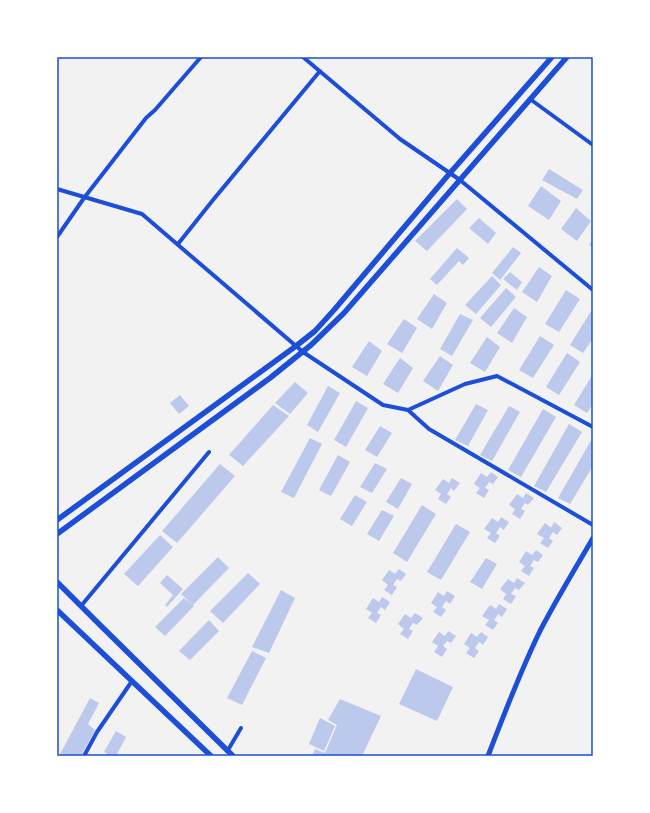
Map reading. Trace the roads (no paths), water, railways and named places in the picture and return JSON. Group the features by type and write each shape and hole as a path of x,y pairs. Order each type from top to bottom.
{"main road":[{"path":"57,520 315,331 450,173 552,57"},
{"path":"57,534 303,352 344,313 567,57"},
{"path":"57,582 233,756"},
{"path":"57,610 211,756"}],"street":[{"path":"57,237 84,198 146,118 155,110 201,57"},
{"path":"303,57 400,139 460,180 593,290"},
{"path":"178,244 320,71"},
{"path":"530,99 593,145"},
{"path":"57,189 142,214 303,352 383,405 408,410 429,428 593,525"},
{"path":"408,410 465,384 497,376 593,428"},
{"path":"81,606 209,452"},
{"path":"488,756 506,708 538,636 593,538"},
{"path":"84,756 97,732 132,681"},
{"path":"228,750 241,728"}]}
